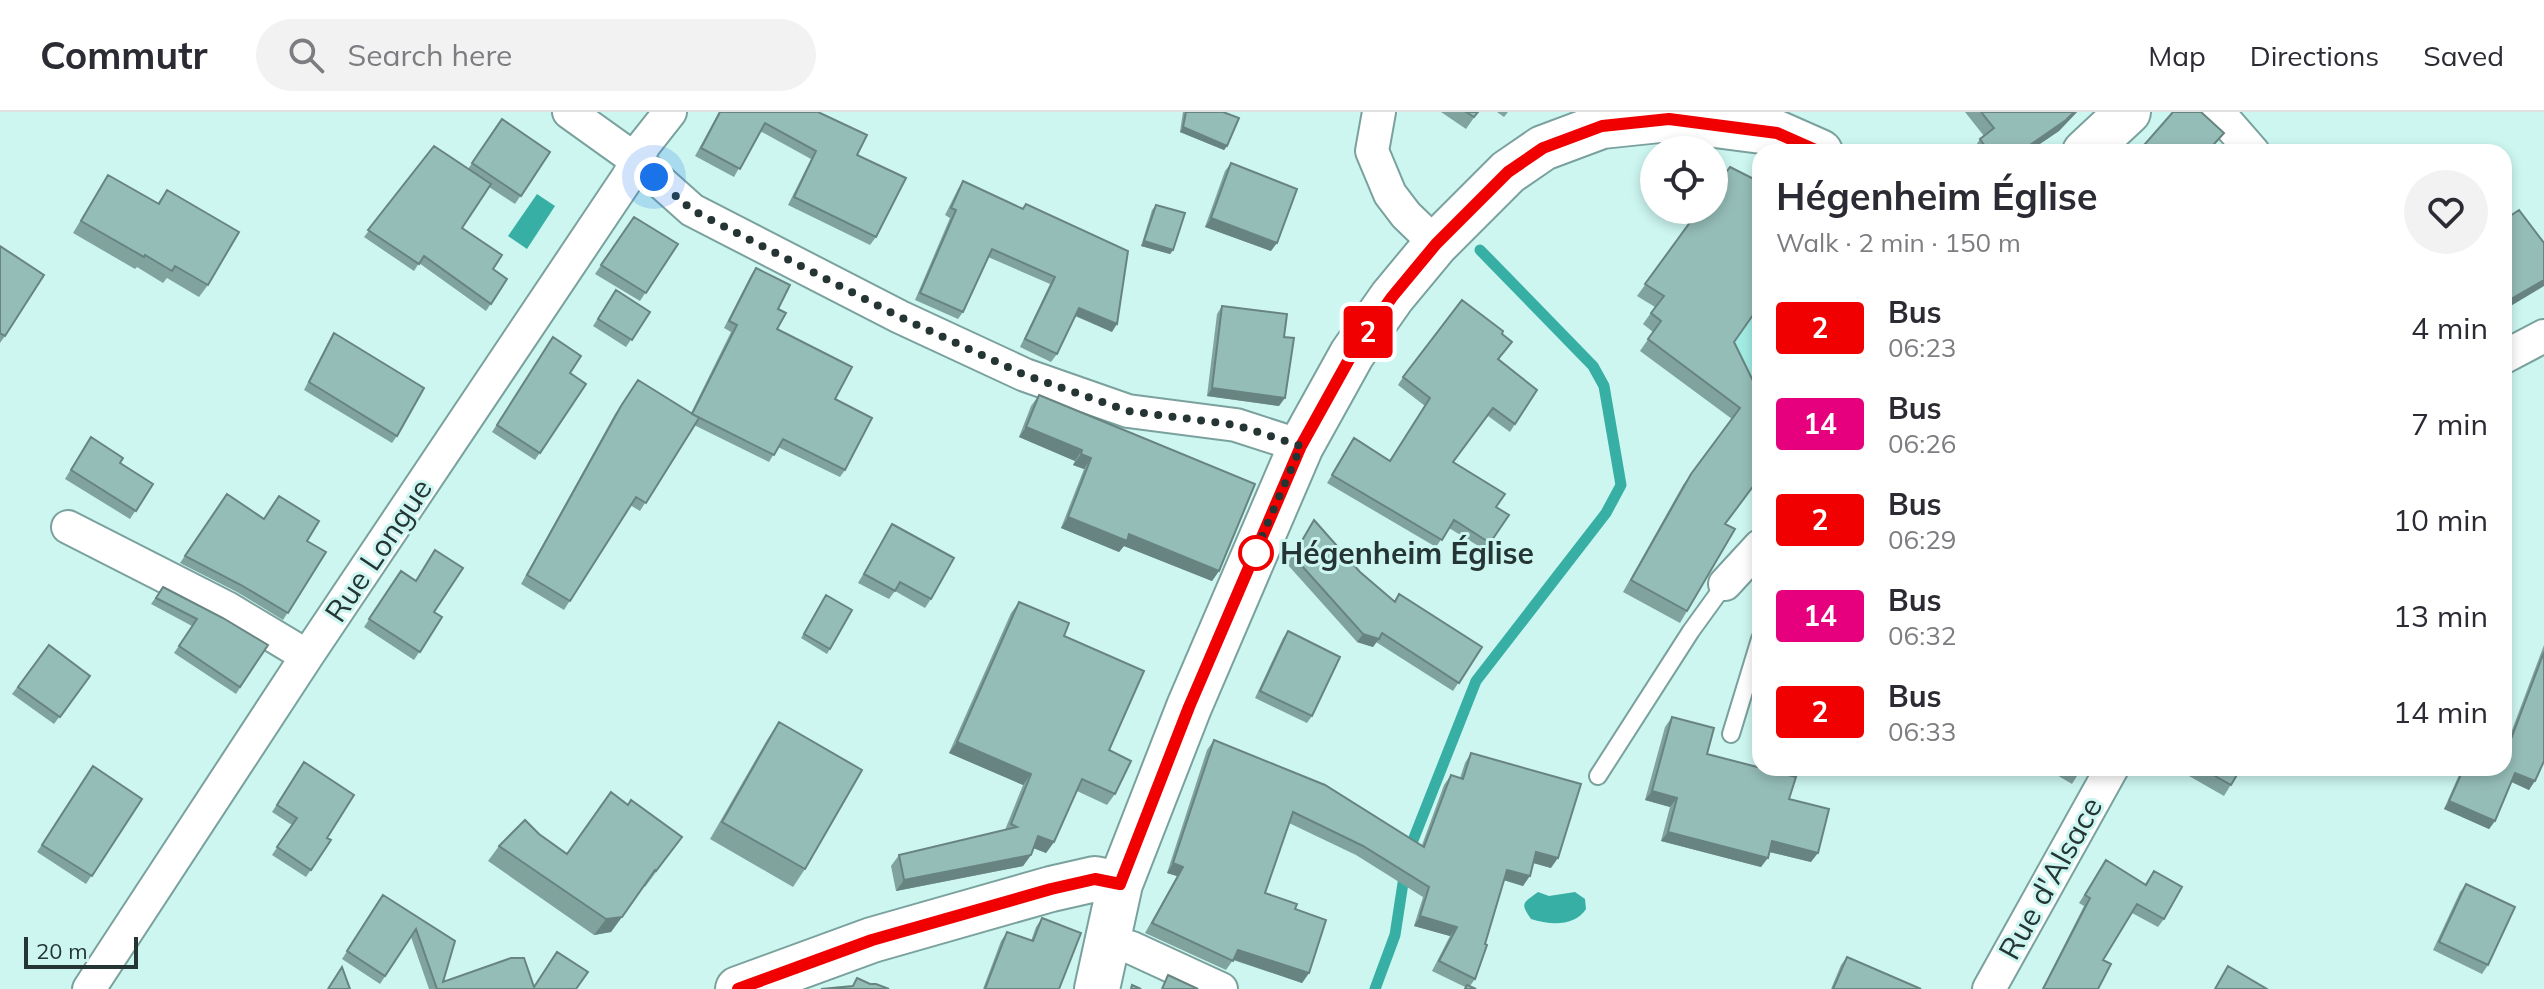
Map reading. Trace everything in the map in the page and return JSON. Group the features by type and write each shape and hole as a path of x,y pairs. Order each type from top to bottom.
{"main road":[{"path":"2094,144 2128,112"},
{"path":"1097,989 1120,884 1189,707 1301,446 1352,354 1392,297 1436,244 1508,172 1543,148 1602,126 1669,119 1777,133 1802,144"},
{"path":"738,989 872,940 1051,889 1095,879 1120,884"}],"street":[{"path":"569,112 636,160 692,210 900,317 1025,375 1128,411 1236,425 1301,446"},
{"name":"Rue Longue","path":"89,989 307,656 628,177 644,145 670,112"},
{"path":"1379,112 1372,151 1390,194 1406,215 1436,244"},
{"path":"2218,112 2246,144"},
{"path":"2512,353 2544,336"},
{"path":"68,527 227,608 307,656"},
{"path":"1725,584 1752,555"},
{"name":"Rue d'Alsace","path":"1989,989 2108,776"},
{"path":"1107,941 1132,948 1221,989"}],"lane":[{"path":"1598,776 1691,631 1725,584"},
{"path":"1731,734 1752,665"}],"shaded area":[{"path":"537,194 555,206 527,249 508,236"},
{"path":"1752,316 1752,404 1748,410 1727,352"},
{"path":"1538,892 1549,896 1575,892 1585,899 1586,909 1568,922 1531,919 1524,906"}],"building":[{"path":"720,112 818,112 867,135 857,155 906,178 876,237 794,197 816,151 765,123 740,169 701,148"},
{"path":"1186,112 1223,112 1239,118 1227,146 1183,127"},
{"path":"1981,112 2074,112 2032,144 1983,144 1980,139 1994,128"},
{"path":"2173,112 2201,112 2224,133 2214,144 2145,144"},
{"path":"502,119 550,152 521,196 472,163"},
{"path":"434,146 491,184 462,228 502,255 493,269 507,279 491,304 424,256 419,264 368,230"},
{"path":"1231,163 1297,189 1277,243 1211,218"},
{"path":"1730,167 1752,178 1752,316 1734,342 1752,379 1752,488 1725,524 1735,529 1687,611 1631,580 1691,474 1740,408 1648,339 1661,321 1651,313 1664,296 1645,284 1689,224 1728,224"},
{"path":"108,175 159,204 167,190 239,232 208,285 175,266 172,271 144,257 81,221"},
{"path":"963,181 1023,209 1026,204 1128,251 1117,324 1079,308 1057,354 1025,339 1055,277 992,249 963,312 920,293 956,210 951,208"},
{"path":"1156,205 1185,213 1173,250 1144,241"},
{"path":"2519,210 2544,243 2544,280 2512,298 2512,215"},
{"path":"634,217 678,244 646,293 601,265"},
{"path":"0,246 44,275 5,336 0,333"},
{"path":"756,268 790,285 778,309 786,313 777,329 852,367 835,399 872,418 845,470 783,439 774,455 692,414 737,325 729,321"},
{"path":"616,290 650,312 632,340 598,319"},
{"path":"1462,300 1503,331 1502,334 1512,342 1498,359 1537,390 1515,424 1493,408 1453,462 1505,494 1496,507 1509,515 1490,543 1454,520 1442,540 1332,475 1354,438 1390,461 1430,398 1403,377"},
{"path":"1222,306 1287,314 1284,337 1294,338 1285,398 1212,388"},
{"path":"334,333 424,388 397,436 309,382"},
{"path":"553,337 581,356 570,373 586,384 540,453 497,425"},
{"path":"638,380 699,418 646,503 636,497 570,601 527,575"},
{"path":"1039,395 1255,484 1219,571 1129,534 1127,541 1068,517 1091,458 1081,454 1082,450 1026,427"},
{"path":"91,437 123,458 120,463 153,484 136,511 71,470"},
{"path":"227,494 264,519 279,496 319,521 307,541 326,552 288,613 185,556"},
{"path":"1314,520 1360,572 1395,602 1399,594 1482,647 1459,683 1382,633 1379,639 1363,634 1293,556"},
{"path":"892,524 954,558 931,599 900,582 895,591 864,574"},
{"path":"435,550 463,568 434,612 442,617 420,652 369,619 401,571 416,581"},
{"path":"163,587 268,645 240,687 179,646 197,619 156,598"},
{"path":"826,595 852,610 830,649 804,634"},
{"path":"1019,602 1069,623 1064,636 1144,671 1109,750 1131,761 1115,794 1082,779 1054,842 1038,836 1031,855 904,880 899,855 1017,827 1011,824 1031,774 957,742"},
{"path":"1288,631 1340,657 1312,716 1260,691"},
{"path":"49,645 90,676 60,717 18,687"},
{"path":"2544,652 2544,761 2535,781 2515,773 2495,821 2449,801 2460,776 2512,776 2512,736"},
{"path":"1672,717 1714,728 1707,754 1752,766 1752,776 1796,777 1789,799 1829,809 1818,853 1772,841 1768,858 1668,832 1677,798 1652,791"},
{"path":"779,722 862,770 805,869 722,822"},
{"path":"1214,740 1325,785 1424,847 1451,775 1463,779 1471,753 1581,784 1558,858 1536,852 1530,876 1507,870 1475,979 1439,961 1457,927 1420,916 1429,887 1363,846 1293,812 1265,893 1297,904 1295,909 1326,920 1309,973 1238,950 1233,961 1152,923 1183,867 1173,863"},
{"path":"304,762 354,795 327,838 331,840 311,870 277,847 297,818 277,805"},
{"path":"93,766 142,799 92,876 42,845"},
{"path":"2215,776 2236,776 2231,785"},
{"path":"611,792 628,805 631,800 682,837 622,917 606,919 499,846 525,820 567,854"},
{"path":"2106,860 2146,885 2154,871 2182,887 2164,919 2137,904 2103,960 2111,964 2098,989 2043,989 2090,898 2085,895"},
{"path":"2466,884 2515,907 2488,965 2439,942"},
{"path":"383,895 455,941 443,982 511,958 524,958 534,987 557,952 588,972 576,989 437,989 416,929 385,976 347,951"},
{"path":"1042,918 1081,933 1059,989 985,989 1007,932 1033,941"},
{"path":"1847,957 1921,989 1833,989"},
{"path":"2228,966 2267,989 2215,989"},
{"path":"342,967 350,989 328,989"},
{"path":"1168,975 1198,989 1162,989"},
{"path":"857,978 889,989 821,989 853,986"}],"waterway":[{"path":"1408,853 1476,681 1606,513 1621,485 1604,386 1593,366 1480,250"},
{"path":"1375,989 1395,935 1405,870"}],"bus line":[{"name":"2","path":"738,989 872,940 1051,889 1095,879 1120,884 1189,707 1301,446 1352,354 1392,297 1436,244 1508,172 1543,148 1602,126 1669,119 1777,133 1802,144"}],"place":[{"name":"Hégenheim Église","path":"1256,553"}],"route":[{"path":"654,177 692,210 900,317 1025,375 1128,411 1236,425 1301,446 1251,562 1256,553"}]}
